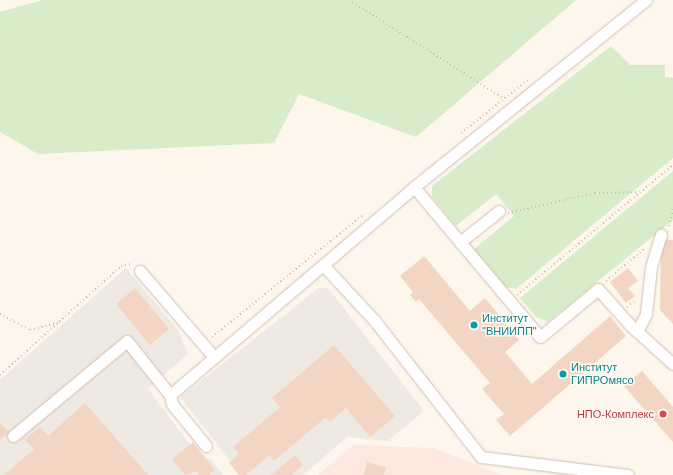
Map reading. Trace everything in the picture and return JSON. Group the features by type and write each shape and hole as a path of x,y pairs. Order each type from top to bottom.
{"street":[{"path":"170,395 414,187 646,0"},
{"path":"414,187 508,301 540,337 598,289 619,313 673,364"},
{"path":"460,242 499,211"},
{"path":"637,331 646,314 647,293 665,231"},
{"path":"323,265 374,320 481,457 628,475"},
{"path":"140,271 214,357"},
{"path":"13,436 127,341 170,395 172,404 206,446"}],"path":[{"path":"349,0 503,98"},
{"path":"508,301 673,165"},
{"path":"499,211 512,214 595,193 640,192"},
{"path":"665,231 673,209"},
{"path":"598,289 665,231 673,226"},
{"path":"0,375 121,266 130,264"},
{"path":"619,313 647,293"},
{"path":"0,314 30,330 61,321"}],"shaded area":[{"path":"126,268 178,330 188,354 148,389 199,456 211,459 223,475 0,475 0,380"},
{"path":"319,288 328,288 424,411 388,441 347,437 303,475 241,475 180,397"},
{"path":"353,445 434,448 502,475 318,475"}],"green space":[{"path":"43,0 576,0 416,137 299,94 274,143 38,154 0,132 0,12"},
{"path":"611,46 630,65 665,65 665,77 673,78 673,158 516,289 505,287 474,249 514,216 496,194 456,226 432,197 432,186"},
{"path":"673,171 673,220 548,322 536,317 520,298"}],"building":[{"path":"661,239 673,240 673,324 660,310"},
{"path":"424,256 470,311 485,298 519,340 505,352 532,384 610,316 626,336 510,436 496,420 504,414 482,389 490,383 419,299 416,302 410,295 413,292 400,276"},
{"path":"628,268 638,281 628,288 635,296 626,303 610,282"},
{"path":"135,288 169,329 150,345 116,304"},
{"path":"334,345 395,416 370,437 346,408 330,422 326,417 274,461 269,455 246,475 239,475 229,463 239,454 233,447 280,407 272,398"},
{"path":"642,371 673,407 673,442 624,386"},
{"path":"85,403 148,475 4,475 34,449 25,440 40,427 48,436"},
{"path":"0,423 9,432 0,440"},
{"path":"193,442 215,470 209,475 199,475 196,471 185,475 172,459"},
{"path":"295,455 303,465 291,475 271,475"},
{"path":"367,462 386,467 384,475 364,475"}],"place":[{"name":"Институт \"ВНИИПП\"","path":"474,325"},
{"name":"Институт ГИПРОмясо","path":"563,374"},
{"name":"НПО-Комплекс","path":"663,414"}]}
